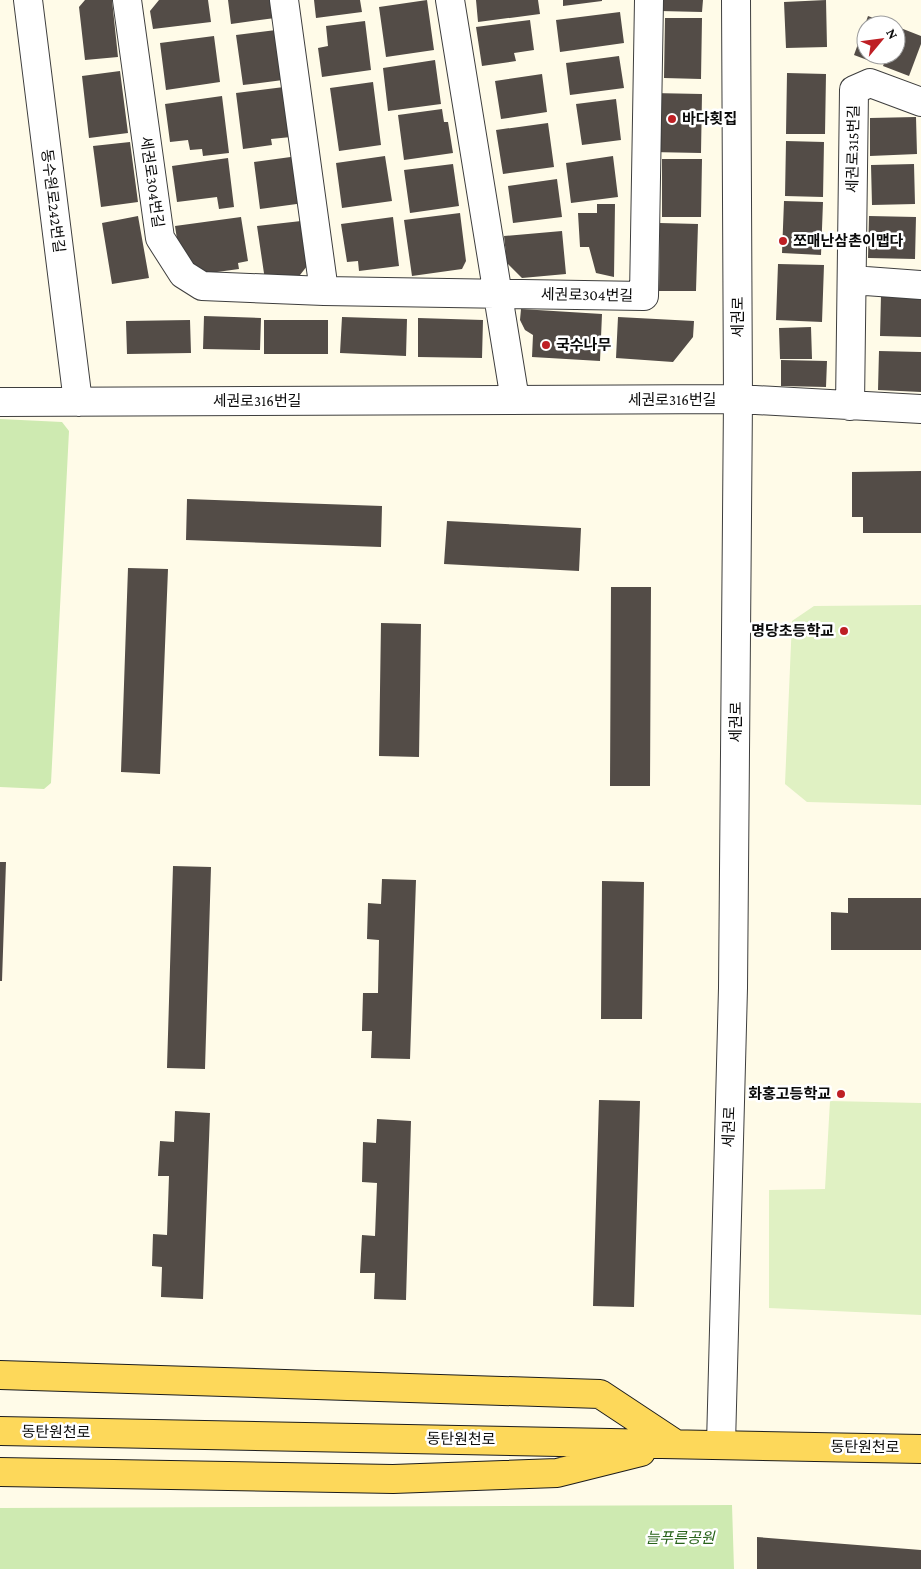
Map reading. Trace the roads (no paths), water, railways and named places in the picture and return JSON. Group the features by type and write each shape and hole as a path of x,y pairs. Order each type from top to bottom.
{"main road":[{"path":"0,1375 600,1394 674,1443"},
{"name":"동탄원천로","path":"0,1431 921,1449"},
{"path":"0,1472 393,1479 557,1473 674,1443"}],"street":[{"name":"동수원로242번길","path":"28,0 78,402"},
{"name":"세권로304번길","path":"127,0 160,238 183,274 202,286 324,291 644,296 649,0"},
{"path":"284,0 324,291"},
{"path":"450,0 515,400"},
{"name":"세권로","path":"721,1444 733,988 738,400 736,0"},
{"name":"세권로315번길","path":"850,406 854,90 870,83 921,102"},
{"path":"852,280 921,284"},
{"name":"세권로316번길","path":"0,402 738,400"},
{"path":"738,400 921,409"}],"place":[{"name":"바다횟집","path":"672,119"},
{"name":"쪼매난삼촌이맵다","path":"783,241"},
{"name":"국수나무","path":"546,345"},
{"name":"명당초등학교","path":"844,631"},
{"name":"화홍고등학교","path":"841,1094"}],"park label":[{"name":"늘푸른공원","path":"680,1538"}]}
